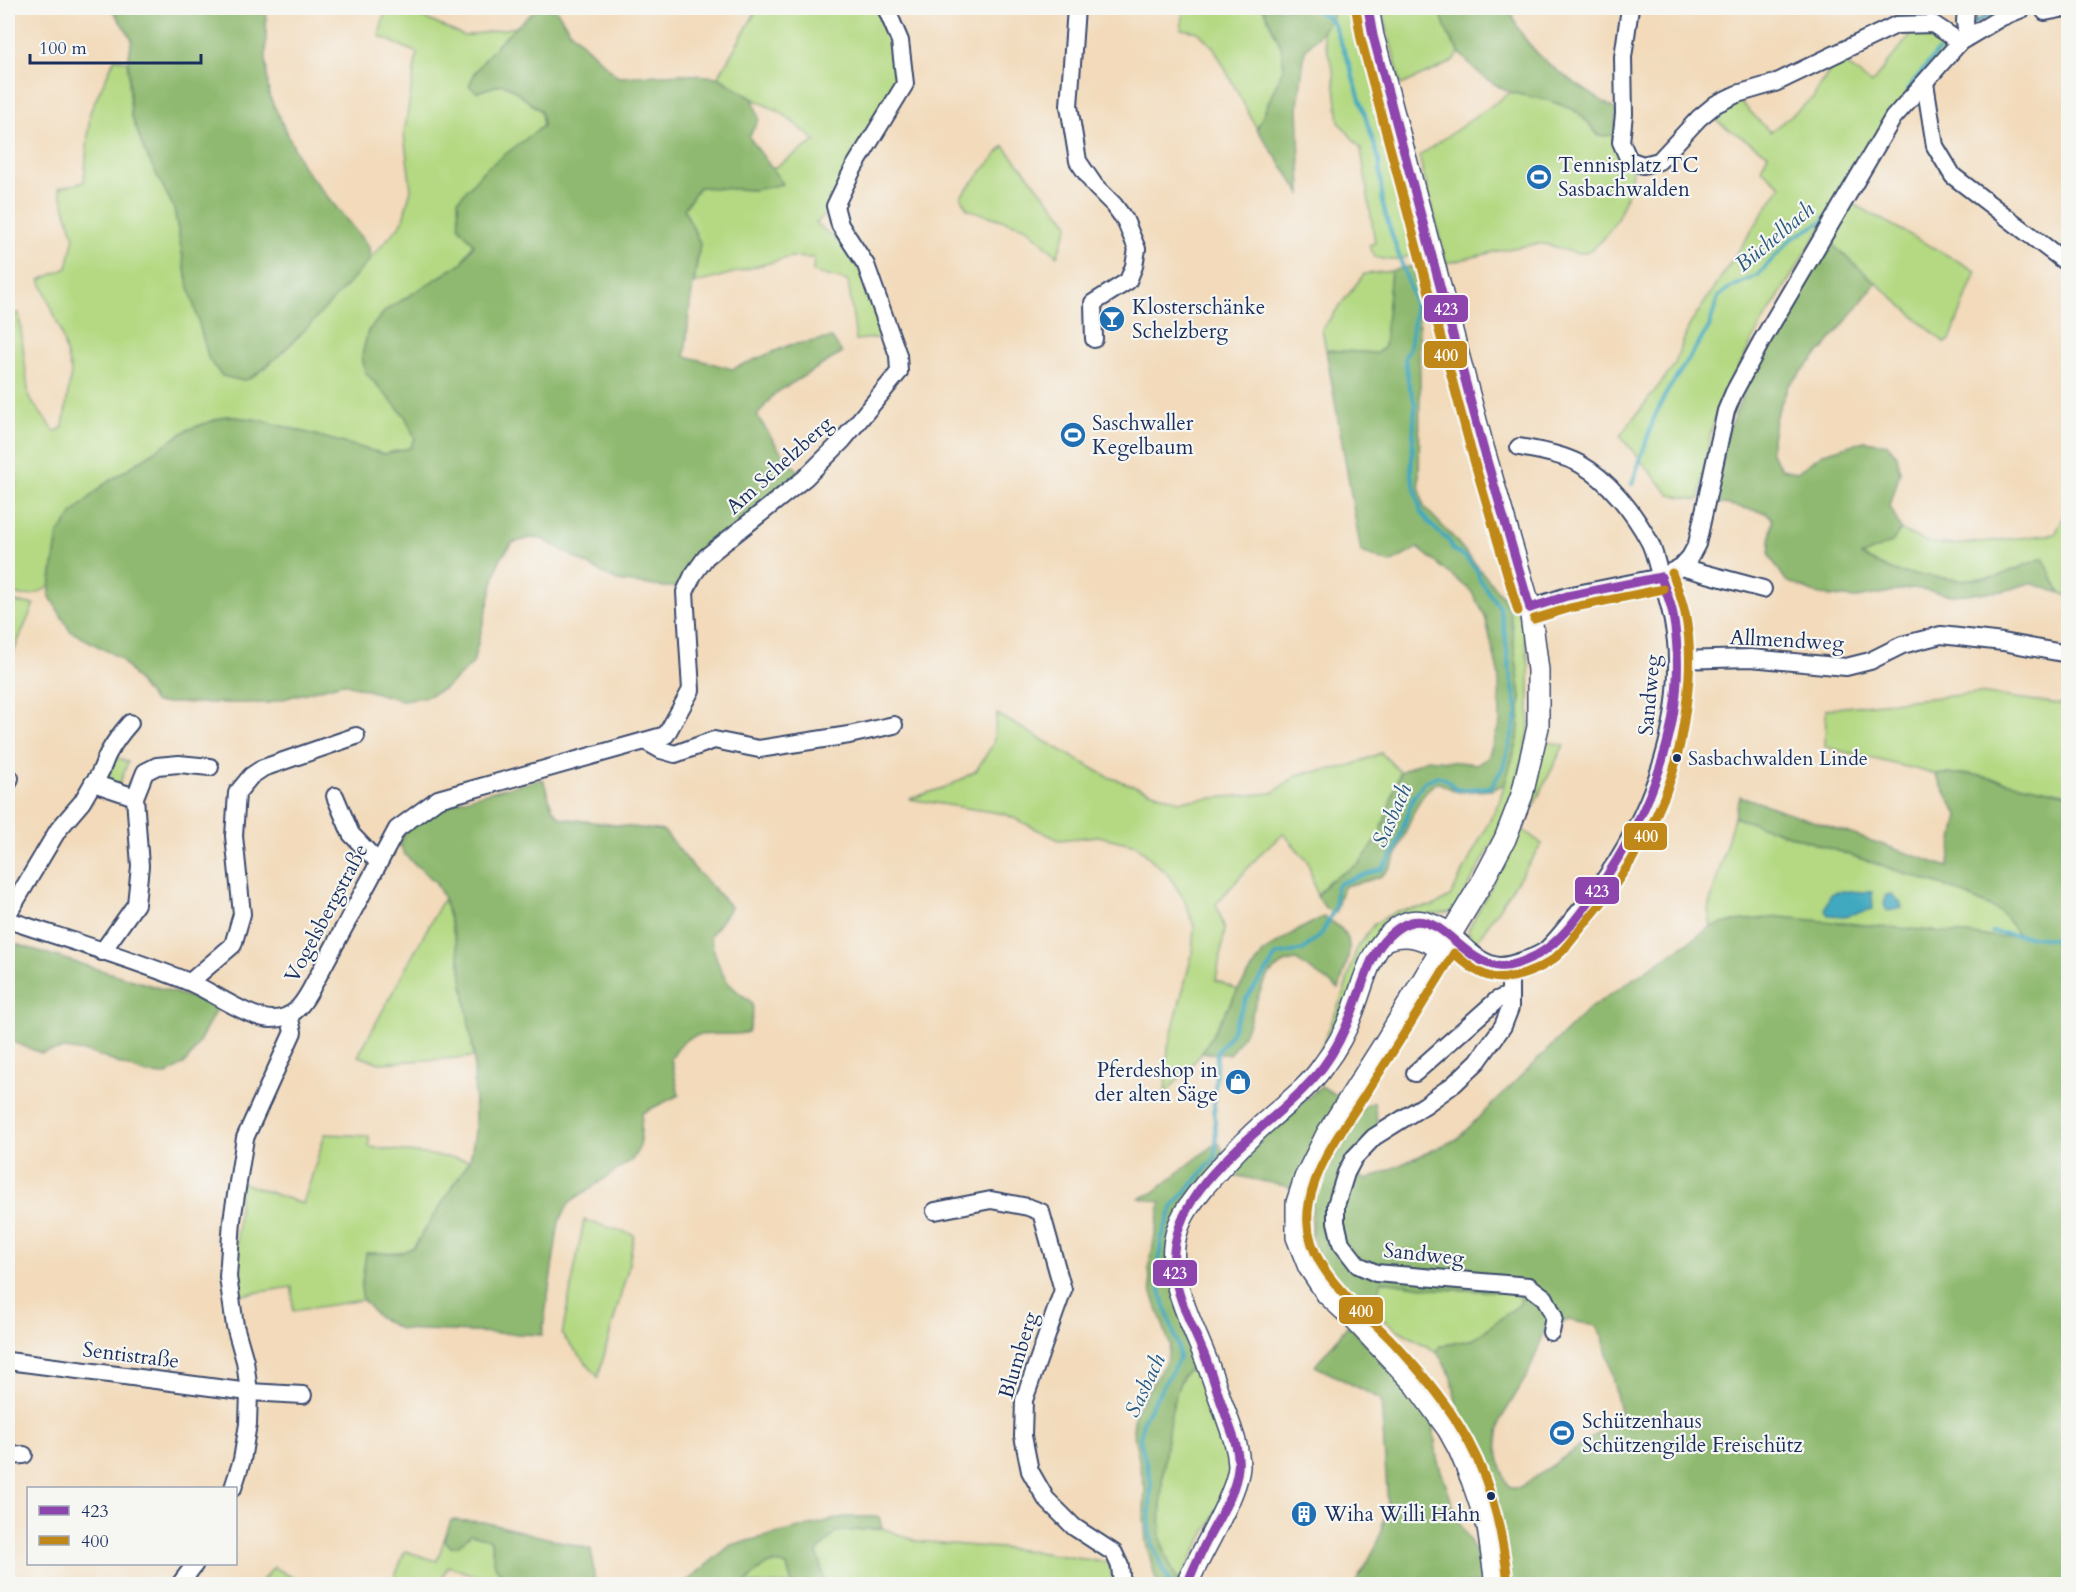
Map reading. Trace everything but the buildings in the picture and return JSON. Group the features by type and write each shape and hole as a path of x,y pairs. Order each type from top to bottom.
{"main road":[{"path":"1368,8 1373,36 1483,447 1530,608 1538,670 1538,727 1522,795 1505,839 1490,869 1327,1134 1305,1178 1297,1203 1298,1237 1309,1267 1327,1294 1356,1321 1416,1385 1454,1439 1485,1516 1496,1584"},
{"path":"1187,1584 1234,1488 1239,1466 1235,1441 1184,1305 1176,1276 1173,1253 1177,1231 1185,1212 1221,1166 1322,1069 1340,1041 1366,972 1374,954 1385,939 1410,935 1447,942"}],"street":[{"name":"Am Schelzberg","path":"685,592 693,575 706,557 805,478 843,440 899,372 898,355 866,265 840,225 835,206 853,169 905,84 900,41 886,8"},
{"path":"1076,8 1069,106 1078,161 1095,186 1125,220 1137,249 1128,281 1094,303 1094,339"},
{"path":"1630,8 1623,57 1624,114 1621,142 1629,160 1644,165 1659,161 1699,118 1716,104 1737,94 1775,83 1896,25 1933,24 1963,39"},
{"path":"1963,39 1966,8"},
{"path":"1530,608 1567,596 1661,577 1680,567 1690,557 1697,544 1726,411 1734,392 1893,118 1963,39 2024,8"},
{"path":"2045,12 2066,8"},
{"path":"1925,83 1935,146 1953,176 2068,264"},
{"name":"Sandweg","path":"1519,447 1557,455 1581,465 1607,485 1627,508 1650,542 1673,616 1677,660 1668,745 1634,833 1599,887 1545,951 1510,965 1510,1008 1503,1026 1478,1061 1454,1084 1374,1137 1354,1158 1340,1188 1336,1205 1336,1222 1341,1243 1358,1264 1376,1273 1528,1286 1545,1299 1550,1308 1554,1317 1551,1332"},
{"path":"1680,567 1763,589"},
{"name":"Vogelsbergstraße","path":"289,1016 301,1008 397,829 438,800 666,735 691,690 685,592"},
{"name":"Allmendweg","path":"1677,660 1751,658 1846,667 1870,661 1902,645 1941,635 2003,642 2068,654"},
{"path":"8,914 58,830 82,802 99,777 108,753 130,723"},
{"path":"645,741 661,750 675,754 714,741 759,749 849,735 894,725"},
{"path":"190,982 233,945 242,914 234,836 237,793 252,776 263,768 356,736"},
{"path":"102,952 136,904 140,866 135,797 145,772 157,766 179,764 210,767"},
{"path":"93,783 135,797"},
{"path":"335,796 351,834 378,862"},
{"path":"8,920 190,982 248,1012 271,1019 289,1016 293,1032 245,1138 232,1221 228,1277 235,1326 245,1361 249,1392 247,1433 242,1460 232,1487"},
{"path":"1447,942 1455,954 1477,957 1499,966 1510,965"},
{"path":"1415,1073 1497,1000 1509,995"},
{"name":"Blumberg","path":"935,1211 991,1200 1028,1207 1041,1212 1063,1290 1024,1400 1023,1436 1030,1471 1046,1499 1074,1527 1114,1553 1120,1566 1122,1584"},
{"name":"Sentistraße","path":"8,1361 249,1392 303,1395"},
{"path":"180,1584 194,1565"}],"green space":[{"path":"111,8 266,8 266,64 269,95 303,167 369,247 370,260 328,306 271,362 245,380 222,376 209,360 187,280 174,208 144,150 131,114 128,62 132,39"},
{"path":"386,8 402,8 464,36 516,27 473,74 477,92 502,84 508,86 541,111 543,126 535,133 462,263 386,310 368,331 362,356 365,372 405,416 416,438 410,448 384,454 260,420 226,416 187,430 58,534 50,586 30,595 8,593 8,486 16,485 12,434 8,429 8,315 19,313 29,398 55,432 63,427 71,372 60,329 40,280 67,268 74,237 59,188 84,182 90,112 115,58 128,62 131,114 144,150 174,208 187,280 264,369 327,306 402,223 411,189 404,134 417,53 379,36"},
{"path":"538,8 555,8 570,31 618,77 684,74 718,77 753,99 759,119 749,137 783,184 754,190 699,187 684,209 700,243 690,304 685,356 732,369 790,345 832,338 842,353 774,394 757,416 779,449 807,481 683,587 617,581 542,539 531,538 512,543 499,561 473,663 447,687 426,697 401,700 343,683 268,703 155,703 120,658 70,631 49,595 58,534 73,513 103,485 187,430 226,416 260,420 384,454 410,448 415,438 405,416 365,372 362,356 368,331 386,310 462,263 474,244 459,227 458,200 484,170 543,126 541,111 508,86 502,84 477,92 469,86 480,65 489,54"},
{"path":"758,8 880,8 896,59 896,93 830,211 816,223 851,252 863,275 884,337 856,340 848,281 813,272 814,258 790,257 694,284 700,243 684,209 699,187 754,190 782,183 772,169 816,141 780,112 753,99 718,77"},
{"path":"1184,8 1263,8 1281,47 1284,67 1257,129 1214,48 1198,32 1181,29"},
{"path":"1263,8 1331,8 1334,13 1322,32 1305,50 1298,105 1301,194 1257,129 1284,67 1281,46"},
{"path":"1331,8 1359,8 1421,243 1412,254 1401,259 1388,260 1375,257 1369,245 1375,243 1361,149 1339,122 1333,69 1322,32 1334,13"},
{"path":"1382,8 1441,8 1449,37 1460,53 1450,63 1401,85"},
{"path":"1441,8 1510,8 1517,25 1539,55 1553,68 1616,110 1615,135 1599,136 1577,112 1553,102 1511,92 1487,79 1475,70 1456,47 1443,21"},
{"path":"1915,29 1933,31 1941,42 1943,53 1897,106 1759,328 1721,402 1711,431 1699,500 1670,495 1620,436 1674,366 1689,326 1781,186 1761,169 1768,154 1707,115 1737,98 1770,132 1813,98 1832,66 1840,59 1871,84"},
{"path":"1511,92 1548,100 1578,112 1599,136 1615,135 1628,155 1632,167 1623,204 1609,231 1591,250 1576,253 1536,244 1446,263 1419,156"},
{"path":"1004,146 1069,224 1057,256 1027,228 967,209 961,196"},
{"path":"1852,203 1976,271 1950,340 1945,343 1827,240"},
{"path":"1827,240 1876,283 1827,345 1789,385 1776,415 1770,451 1782,469 1797,472 1824,453 1864,441 1887,444 1897,455 1900,472 1890,506 1901,530 1891,543 1861,556 1896,572 1960,580 1996,577 2043,558 2060,593 2030,583 2004,591 1952,595 1913,588 1857,598 1820,595 1786,581 1769,555 1772,519 1767,513 1714,502 1726,437 1746,386 1764,348"},
{"path":"1417,265 1420,380 1419,485 1424,507 1453,537 1501,595 1510,613 1521,697 1518,739 1505,784 1491,790 1458,792 1437,782 1427,791 1418,803 1389,869 1377,878 1345,886 1340,895 1336,913 1326,909 1317,896 1329,881 1359,864 1379,837 1400,772 1427,759 1478,764 1488,758 1500,723 1499,676 1485,616 1471,591 1418,548 1390,563 1361,552 1326,350 1376,353 1384,348 1391,271"},
{"path":"1391,271 1384,348 1376,353 1326,350 1322,329 1364,274"},
{"path":"2068,509 2068,596 2060,593 2043,558 1996,577 1960,580 1896,572 1860,556 1891,543 1901,530 1926,542 1953,545 2055,534"},
{"path":"1515,593 1523,622 1529,666 1529,733 1508,816 1454,912 1407,917 1321,1061 1320,1051 1344,992 1357,947 1374,924 1397,911 1433,906 1450,897 1499,802 1518,739 1521,697 1510,613 1501,595"},
{"path":"8,600 34,604 8,665"},
{"path":"1978,693 2068,705 2068,794 1970,774 1935,774 1825,747 1826,709"},
{"path":"997,714 1108,777 1179,801 1272,793 1299,774 1347,767 1381,753 1400,772 1380,837 1359,864 1329,881 1317,896 1308,862 1284,834 1264,850 1216,904 1225,929 1216,980 1238,990 1202,1053 1165,1094 1168,1047 1192,955 1194,926 1184,899 1169,876 1136,845 1098,836 1059,840 1005,814 909,799 949,786 976,771 993,744"},
{"path":"1541,741 1564,745 1522,829 1542,844 1473,947 1468,930 1510,852"},
{"path":"115,757 128,762 119,785 105,784"},
{"path":"1935,774 1970,774 2068,794 2068,1584 1506,1584 1498,1526 1483,1473 1457,1411 1452,1377 1437,1352 1440,1346 1474,1339 1521,1303 1519,1292 1438,1289 1382,1281 1375,1298 1366,1308 1353,1307 1322,1267 1312,1237 1312,1201 1318,1185 1362,1108 1374,1102 1378,1126 1345,1169 1367,1180 1457,1139 1590,1008 1711,927 1734,921 1780,917 1998,937 2019,935 2001,912 1953,889 1734,817 1740,796 1948,867 1958,815","holes":["1569,1320 1596,1326 1603,1337 1620,1411 1615,1421 1520,1488 1510,1488 1504,1477 1497,1449 1501,1419 1528,1374 1546,1328"]},
{"path":"543,779 552,808 561,818 664,831 694,868 731,907 710,936 724,977 752,1005 752,1020 748,1032 699,1035 682,1044 671,1059 679,1095 642,1113 640,1146 632,1160 570,1202 559,1222 542,1335 400,1329 379,1318 363,1300 361,1288 366,1253 401,1253 414,1247 470,1160 475,1132 474,1057 458,950 444,898 435,882 406,856 400,845 407,828 431,812 470,798"},
{"path":"1734,817 1953,889 2001,912 2020,935 1998,937 1734,921 1711,927 1708,910"},
{"path":"444,898 458,950 474,1057 380,1063 358,1056"},
{"path":"1323,917 1343,931 1348,939 1348,956 1339,989 1296,960 1284,963 1275,969 1262,987 1246,1030 1230,1054 1202,1053 1238,990 1264,952"},
{"path":"9,942 218,1006 193,1053 185,1063 167,1075 147,1074 91,1053 65,1049 41,1053 8,1040"},
{"path":"1321,1086 1341,1098 1294,1188 1225,1173"},
{"path":"325,1134 369,1136 369,1147 470,1160 414,1247 401,1253 361,1288 363,1300 293,1311 292,1287 234,1296 240,1182 303,1204"},
{"path":"1219,1143 1223,1152 1168,1255 1202,1362 1186,1372 1179,1384 1165,1452 1161,1537 1178,1584 1157,1584 1146,1542 1145,1489 1133,1430 1135,1412 1167,1360 1170,1345 1151,1290 1149,1268 1161,1202 1139,1198 1153,1193 1212,1146"},
{"path":"584,1220 634,1235 628,1269 598,1377 562,1335"},
{"path":"1382,1281 1438,1289 1519,1292 1521,1303 1474,1339 1441,1346 1437,1352 1366,1308 1375,1298"},
{"path":"1348,1325 1413,1393 1433,1424 1437,1459 1458,1520 1486,1570 1487,1584 1355,1584 1377,1544 1388,1506 1381,1399 1315,1366"},
{"path":"1202,1362 1231,1442 1230,1486 1178,1584 1161,1537 1165,1452 1179,1384 1186,1372"},
{"path":"844,1517 879,1517 882,1528 836,1532 817,1552 825,1584 792,1584 787,1566 773,1563 758,1570 745,1584 686,1584 731,1545"},
{"path":"451,1520 484,1522 591,1549 595,1584 541,1584 512,1580 496,1567 490,1539 471,1534 459,1545 451,1547 444,1540"},
{"path":"882,1528 916,1541 1023,1550 1109,1563 1114,1584 825,1584 817,1552 836,1532"},
{"path":"471,1534 490,1539 496,1568 503,1575 498,1584 472,1584 476,1576 448,1566 439,1584 392,1584 405,1551 437,1561 444,1540 451,1547"},
{"path":"777,1562 787,1566 792,1584 745,1584 763,1566"},
{"path":"274,1567 304,1584 259,1584"}],"water":[{"path":"1837,891 1872,892 1873,909 1845,916 1828,915 1825,909 1830,895"},
{"path":"1892,894 1900,902 1902,908 1888,911 1885,899 1886,895"}],"waterway":[{"name":"Sasbach","path":"1169,1584 1153,1547 1149,1529 1151,1483 1140,1439 1143,1420 1179,1359 1178,1346 1161,1294 1158,1276 1161,1240 1173,1206 1215,1158 1214,1103 1217,1052 1229,1037 1247,997 1276,955 1303,950 1322,933 1335,908 1336,888 1340,883 1382,869 1394,853 1413,798 1424,782 1437,776 1445,779 1458,790 1491,787 1504,766 1518,712 1499,607 1480,580 1477,570 1464,556 1453,550 1449,541 1432,526 1421,512 1411,473 1415,404 1408,381 1405,357 1410,347 1415,311 1413,297 1383,205 1379,160 1347,58 1333,23 1311,8"},
{"name":"Büchelbach","path":"1974,23 1990,15"},
{"name":"Büchelbach","path":"1907,90 1938,51"},
{"name":"Büchelbach","path":"1632,484 1654,418 1665,395 1709,327 1718,297 1728,289 1758,275 1791,239 1825,218"},
{"path":"1992,932 2068,941"}],"transit line":[{"name":"423","path":"1368,8 1373,36 1483,447 1530,608"},
{"name":"400","path":"1356,10 1361,39 1471,450 1518,611"},
{"name":"400","path":"1508,1583 1498,1520 1486,1480 1469,1442 1428,1382 1393,1342 1333,1282 1312,1246 1308,1226 1309,1204 1319,1172 1334,1142 1454,953 1475,970 1487,976 1501,978 1521,975 1547,964 1564,949 1599,907 1643,841 1666,794 1674,769 1687,695 1688,629 1672,573"},
{"name":"423","path":"1530,608 1567,596 1661,577"},
{"name":"423","path":"1187,1584 1231,1494 1237,1477 1238,1461 1233,1435 1175,1279 1174,1251 1181,1223 1194,1197 1213,1173 1304,1088 1323,1067 1346,1027 1375,954 1384,941 1401,926 1416,921 1430,924 1482,961 1498,966 1513,965 1537,955 1554,943 1570,927 1596,892 1634,829 1650,795 1662,761 1671,725 1676,689 1677,652 1672,610 1661,577"},
{"name":"400","path":"1534,619 1570,608 1663,589"}],"place":[{"name":"Tennisplatz TC Sasbachwalden","path":"1539,177"},
{"name":"Klosterschänke Schelzberg","path":"1112,319"},
{"name":"Saschwaller Kegelbaum","path":"1073,435"},
{"name":"Sasbachwalden Linde","path":"1677,758"},
{"name":"Pferdeshop in der alten Säge","path":"1238,1082"},
{"name":"Schützenhaus Schützengilde Freischütz","path":"1562,1433"},
{"name":"Wiha Willi Hahn","path":"1304,1514"}]}
